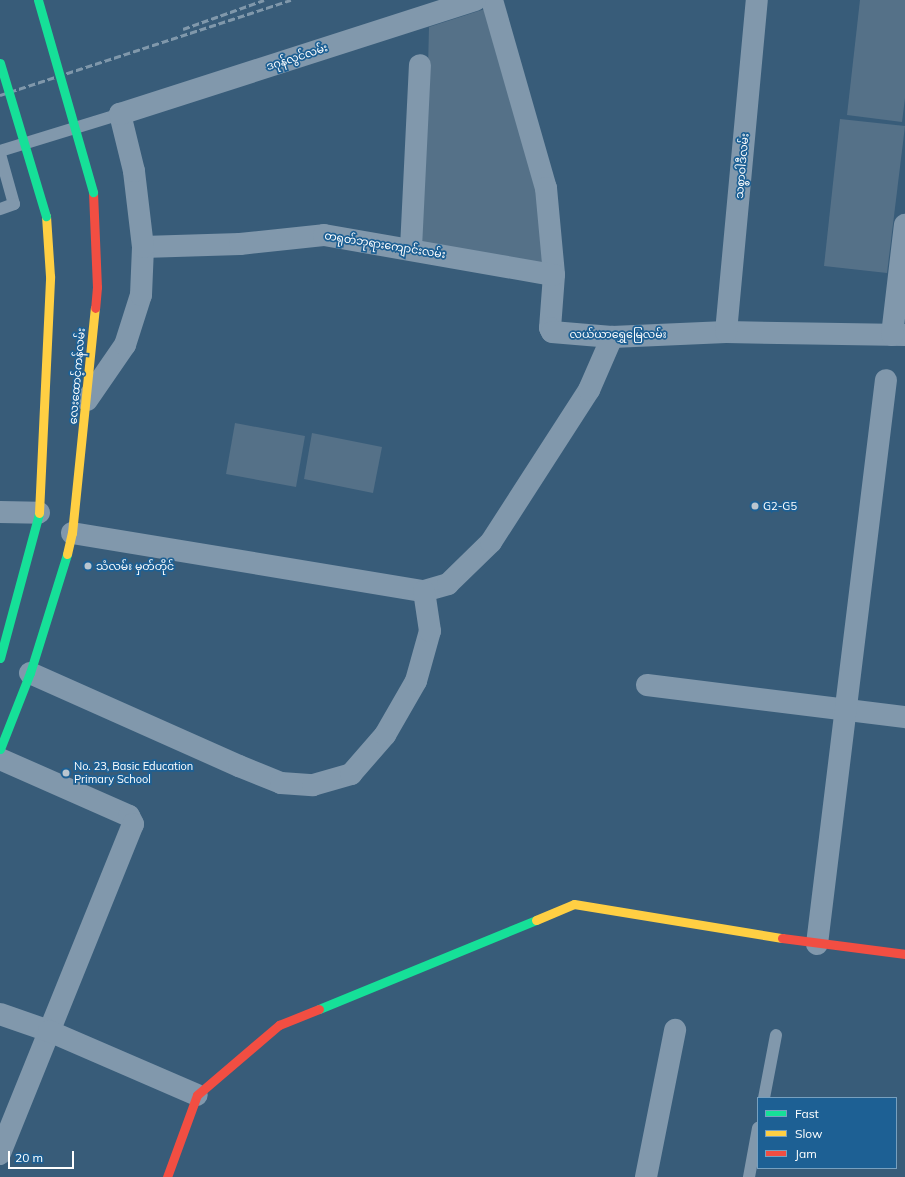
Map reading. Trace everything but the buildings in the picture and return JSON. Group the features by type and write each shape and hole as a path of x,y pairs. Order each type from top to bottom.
{"main road":[{"name":"လေးထောင့်ကန်လမ်း","path":"0,749 30,673 65,566 72,533 87,400 97,287 92,192 38,0"},
{"path":"0,63 46,216 50,276 38,513 0,658"},
{"path":"167,1177 197,1095 279,1025 574,904 817,944 905,954"}],"street":[{"name":"ဒဂုန်လွင်လမ်း","path":"120,114 475,0"},
{"name":"လယ်ယာရွှေမြေလမ်း","path":"492,0 546,188 554,275 550,328 552,332 612,337 726,332 899,335"},
{"name":"သစ္စာဝါဒီလမ်း","path":"726,332 757,0"},
{"path":"411,248 420,65"},
{"path":"87,400 125,345 141,295 143,247 134,171 120,114"},
{"path":"899,335 905,225"},
{"name":"တရုတ်ဘုရားကျောင်းလမ်း","path":"143,247 240,244 324,235 411,248 554,275"},
{"path":"72,533 424,591 448,584 491,542 589,390 612,337"},
{"path":"817,944 886,380"},
{"path":"0,512 38,513"},
{"path":"30,673 239,766 281,783 312,785 351,774 385,735 416,681 430,631 424,591"},
{"path":"647,685 905,716"},
{"path":"0,760 129,816 133,824 0,1154"},
{"path":"0,1014 49,1031 197,1095"},
{"path":"646,1177 675,1030"}],"lane":[{"path":"0,209 14,204 0,153 120,114"},
{"path":"764,1097 776,1035"},
{"path":"749,1177 757,1133"}],"railway":[{"path":"183,29 264,0"},
{"path":"0,95 291,0"}],"traffic: fast":[{"path":"38,0 93,192"},
{"path":"0,63 46,216"},
{"path":"0,658 39,513"},
{"path":"0,749 30,673 67,554"},
{"path":"319,1009 536,920"}],"traffic: slow":[{"path":"39,513 50,276 46,216"},
{"path":"67,554 72,533 95,308"},
{"path":"536,920 574,904 782,938"}],"traffic: jam":[{"path":"93,192 97,287 95,308"},
{"path":"782,938 905,954"},
{"path":"167,1177 197,1095 279,1025 319,1009"}],"place":[{"name":"G2-G5","path":"755,506"},
{"name":"သံလမ်း မှတ်တိုင်","path":"88,566"},
{"name":"No. 23, Basic Education Primary School","path":"66,773"}]}
